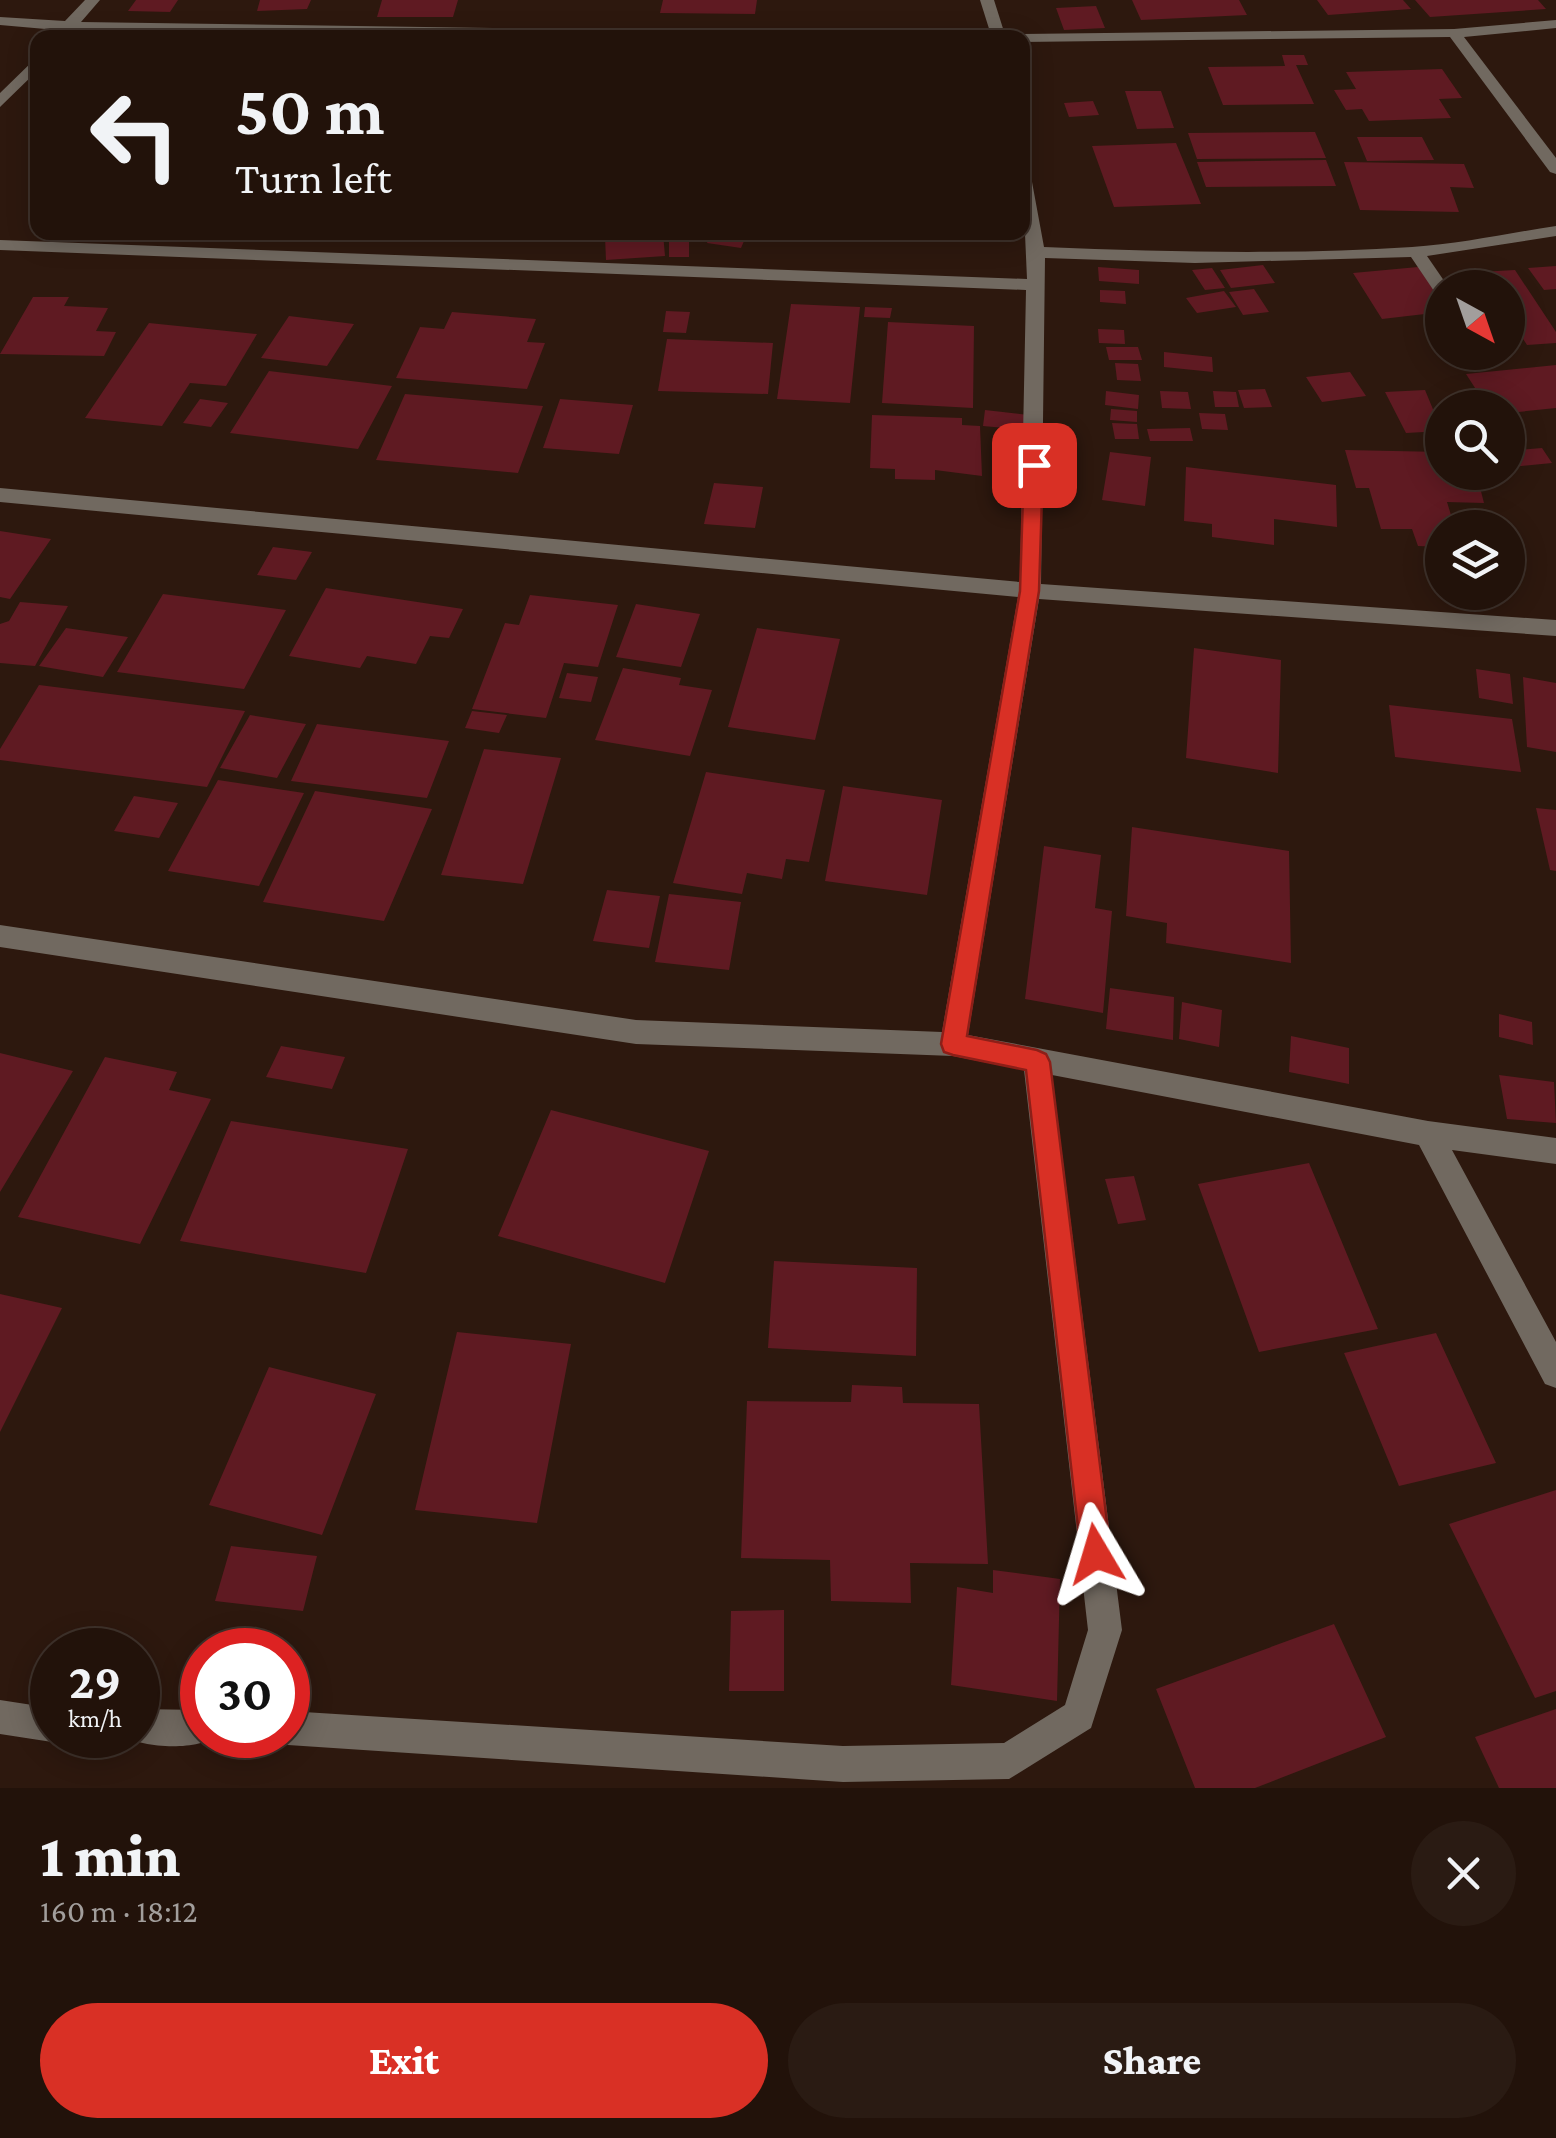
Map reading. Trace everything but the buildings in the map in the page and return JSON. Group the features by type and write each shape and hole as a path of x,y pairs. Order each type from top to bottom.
{"street":[{"path":"64,30 93,0"},
{"path":"987,0 996,30"},
{"path":"0,22 50,30"},
{"path":"1030,38 1454,33 1556,24"},
{"path":"1454,33 1556,169"},
{"path":"0,102 30,69"},
{"path":"953,1044 1030,591 1036,252 1030,218"},
{"path":"1036,252 1195,258 1416,252 1556,231"},
{"path":"0,245 1036,285"},
{"path":"1416,252 1428,270"},
{"path":"0,494 1030,591 1556,628"},
{"path":"0,936 636,1032 953,1044 1428,1134 1556,1152"},
{"path":"310,1729 843,1764 1010,1761 1079,1716 1105,1630 1037,1062"},
{"path":"1428,1134 1556,1373"},
{"path":"0,1717 30,1721"}],"route":[{"path":"1034,465 1030,591 953,1044 1037,1062 1096,1554"}]}
